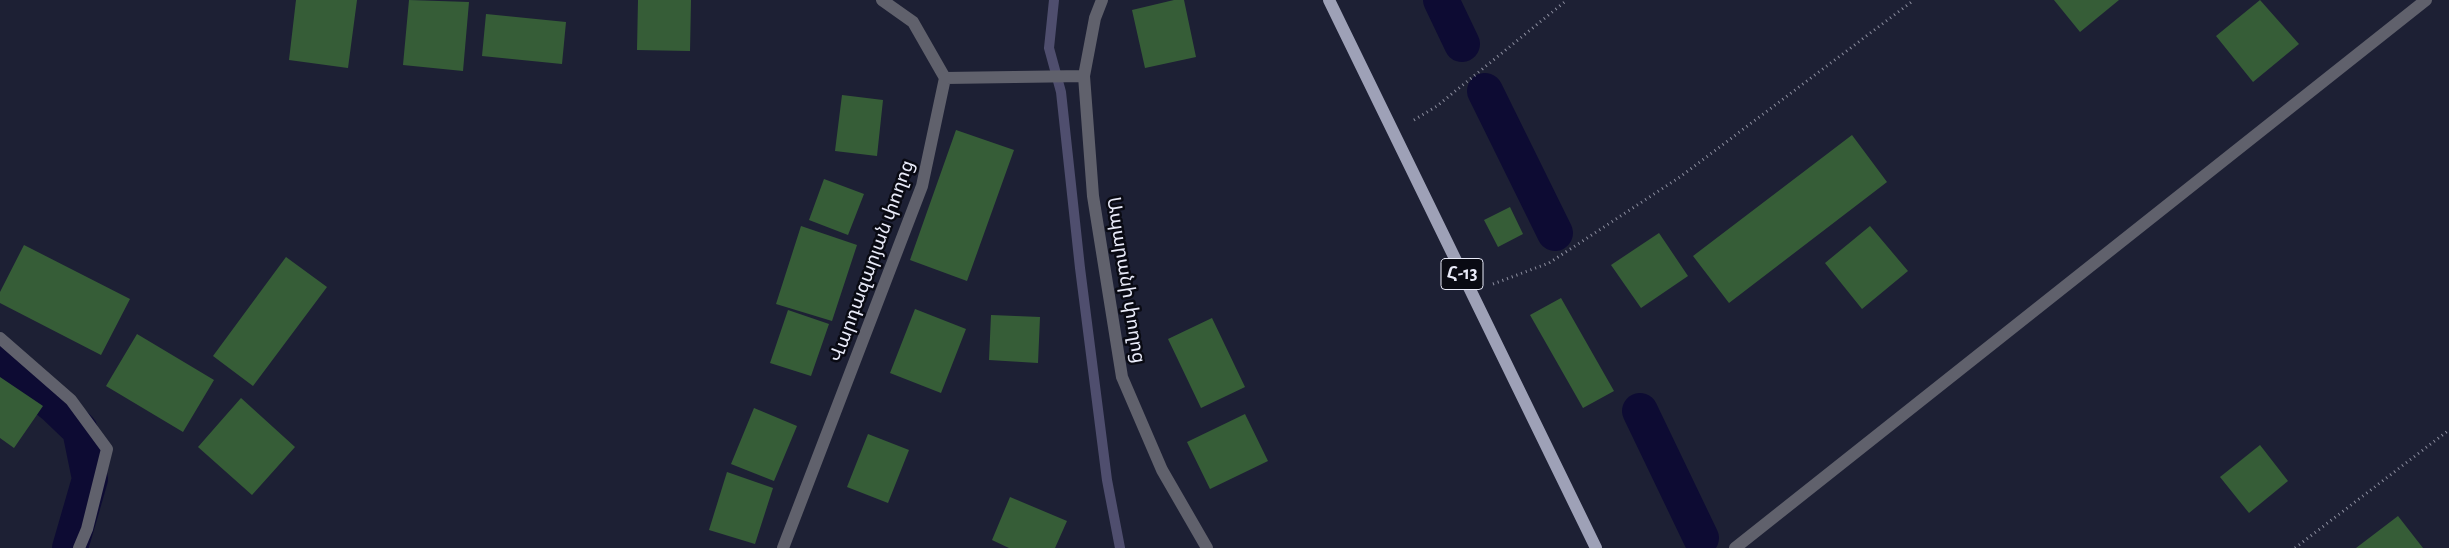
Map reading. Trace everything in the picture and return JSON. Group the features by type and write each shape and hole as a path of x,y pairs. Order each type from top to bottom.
{"main road":[{"name":"Հ-13","path":"1329,0 1596,548"}],"street":[{"path":"882,0 914,22 945,78 1084,76"},
{"name":"Ապարանի փողոց","path":"1102,0 1095,18 1084,76 1094,196 1122,377 1162,470 1207,548"},
{"path":"1735,548 2426,0"},
{"name":"Վարդազարյան փողոց","path":"783,548 922,186 945,78"},
{"path":"0,338 71,400 108,449 87,529 79,548"}],"path":[{"path":"1395,133 1437,106 1567,0"},
{"path":"1471,292 1549,263 1680,177 1914,0"},
{"path":"2295,548 2449,430"}],"building":[{"path":"296,0 357,0 348,68 289,60"},
{"path":"409,0 469,2 463,71 403,65"},
{"path":"638,0 691,0 690,51 637,50"},
{"path":"1174,0 1184,0 1196,57 1145,68 1132,10"},
{"path":"2054,0 2119,0 2080,32"},
{"path":"2260,0 2299,44 2253,82 2216,36"},
{"path":"486,14 566,22 562,64 482,56"},
{"path":"842,95 883,100 877,156 835,151"},
{"path":"956,130 1014,150 967,281 910,260"},
{"path":"1852,135 1887,182 1729,303 1693,256"},
{"path":"824,179 864,194 848,235 809,220"},
{"path":"1510,207 1523,234 1498,247 1484,220"},
{"path":"801,226 857,245 832,321 776,304"},
{"path":"1870,226 1908,271 1862,309 1825,263"},
{"path":"1659,233 1688,276 1641,308 1611,265"},
{"path":"24,245 130,299 101,355 0,303 0,292"},
{"path":"286,257 327,287 253,386 213,356"},
{"path":"1561,298 1614,391 1583,408 1530,315"},
{"path":"915,309 966,329 941,393 890,373"},
{"path":"788,310 829,324 811,376 770,363"},
{"path":"991,315 1040,317 1038,363 989,360"},
{"path":"1212,318 1245,387 1201,408 1168,339"},
{"path":"137,334 214,380 183,432 106,386"},
{"path":"0,377 43,406 14,448 0,438"},
{"path":"241,398 295,447 252,495 198,447"},
{"path":"754,408 797,426 774,481 731,464"},
{"path":"1245,414 1268,461 1210,489 1187,442"},
{"path":"868,434 909,450 888,503 847,487"},
{"path":"2260,445 2288,481 2249,513 2220,477"},
{"path":"727,472 773,488 755,544 709,530"},
{"path":"1010,497 1067,521 1055,548 1009,548 992,540"},
{"path":"2398,516 2423,548 2356,548"}],"waterway":[{"path":"1054,0 1049,48 1061,92 1080,268 1107,480 1120,548"},
{"path":"1441,0 1462,44"},
{"path":"1485,91 1555,233"},
{"path":"0,361 55,406 80,430 90,479 70,548"},
{"path":"1640,411 1701,538"}]}
